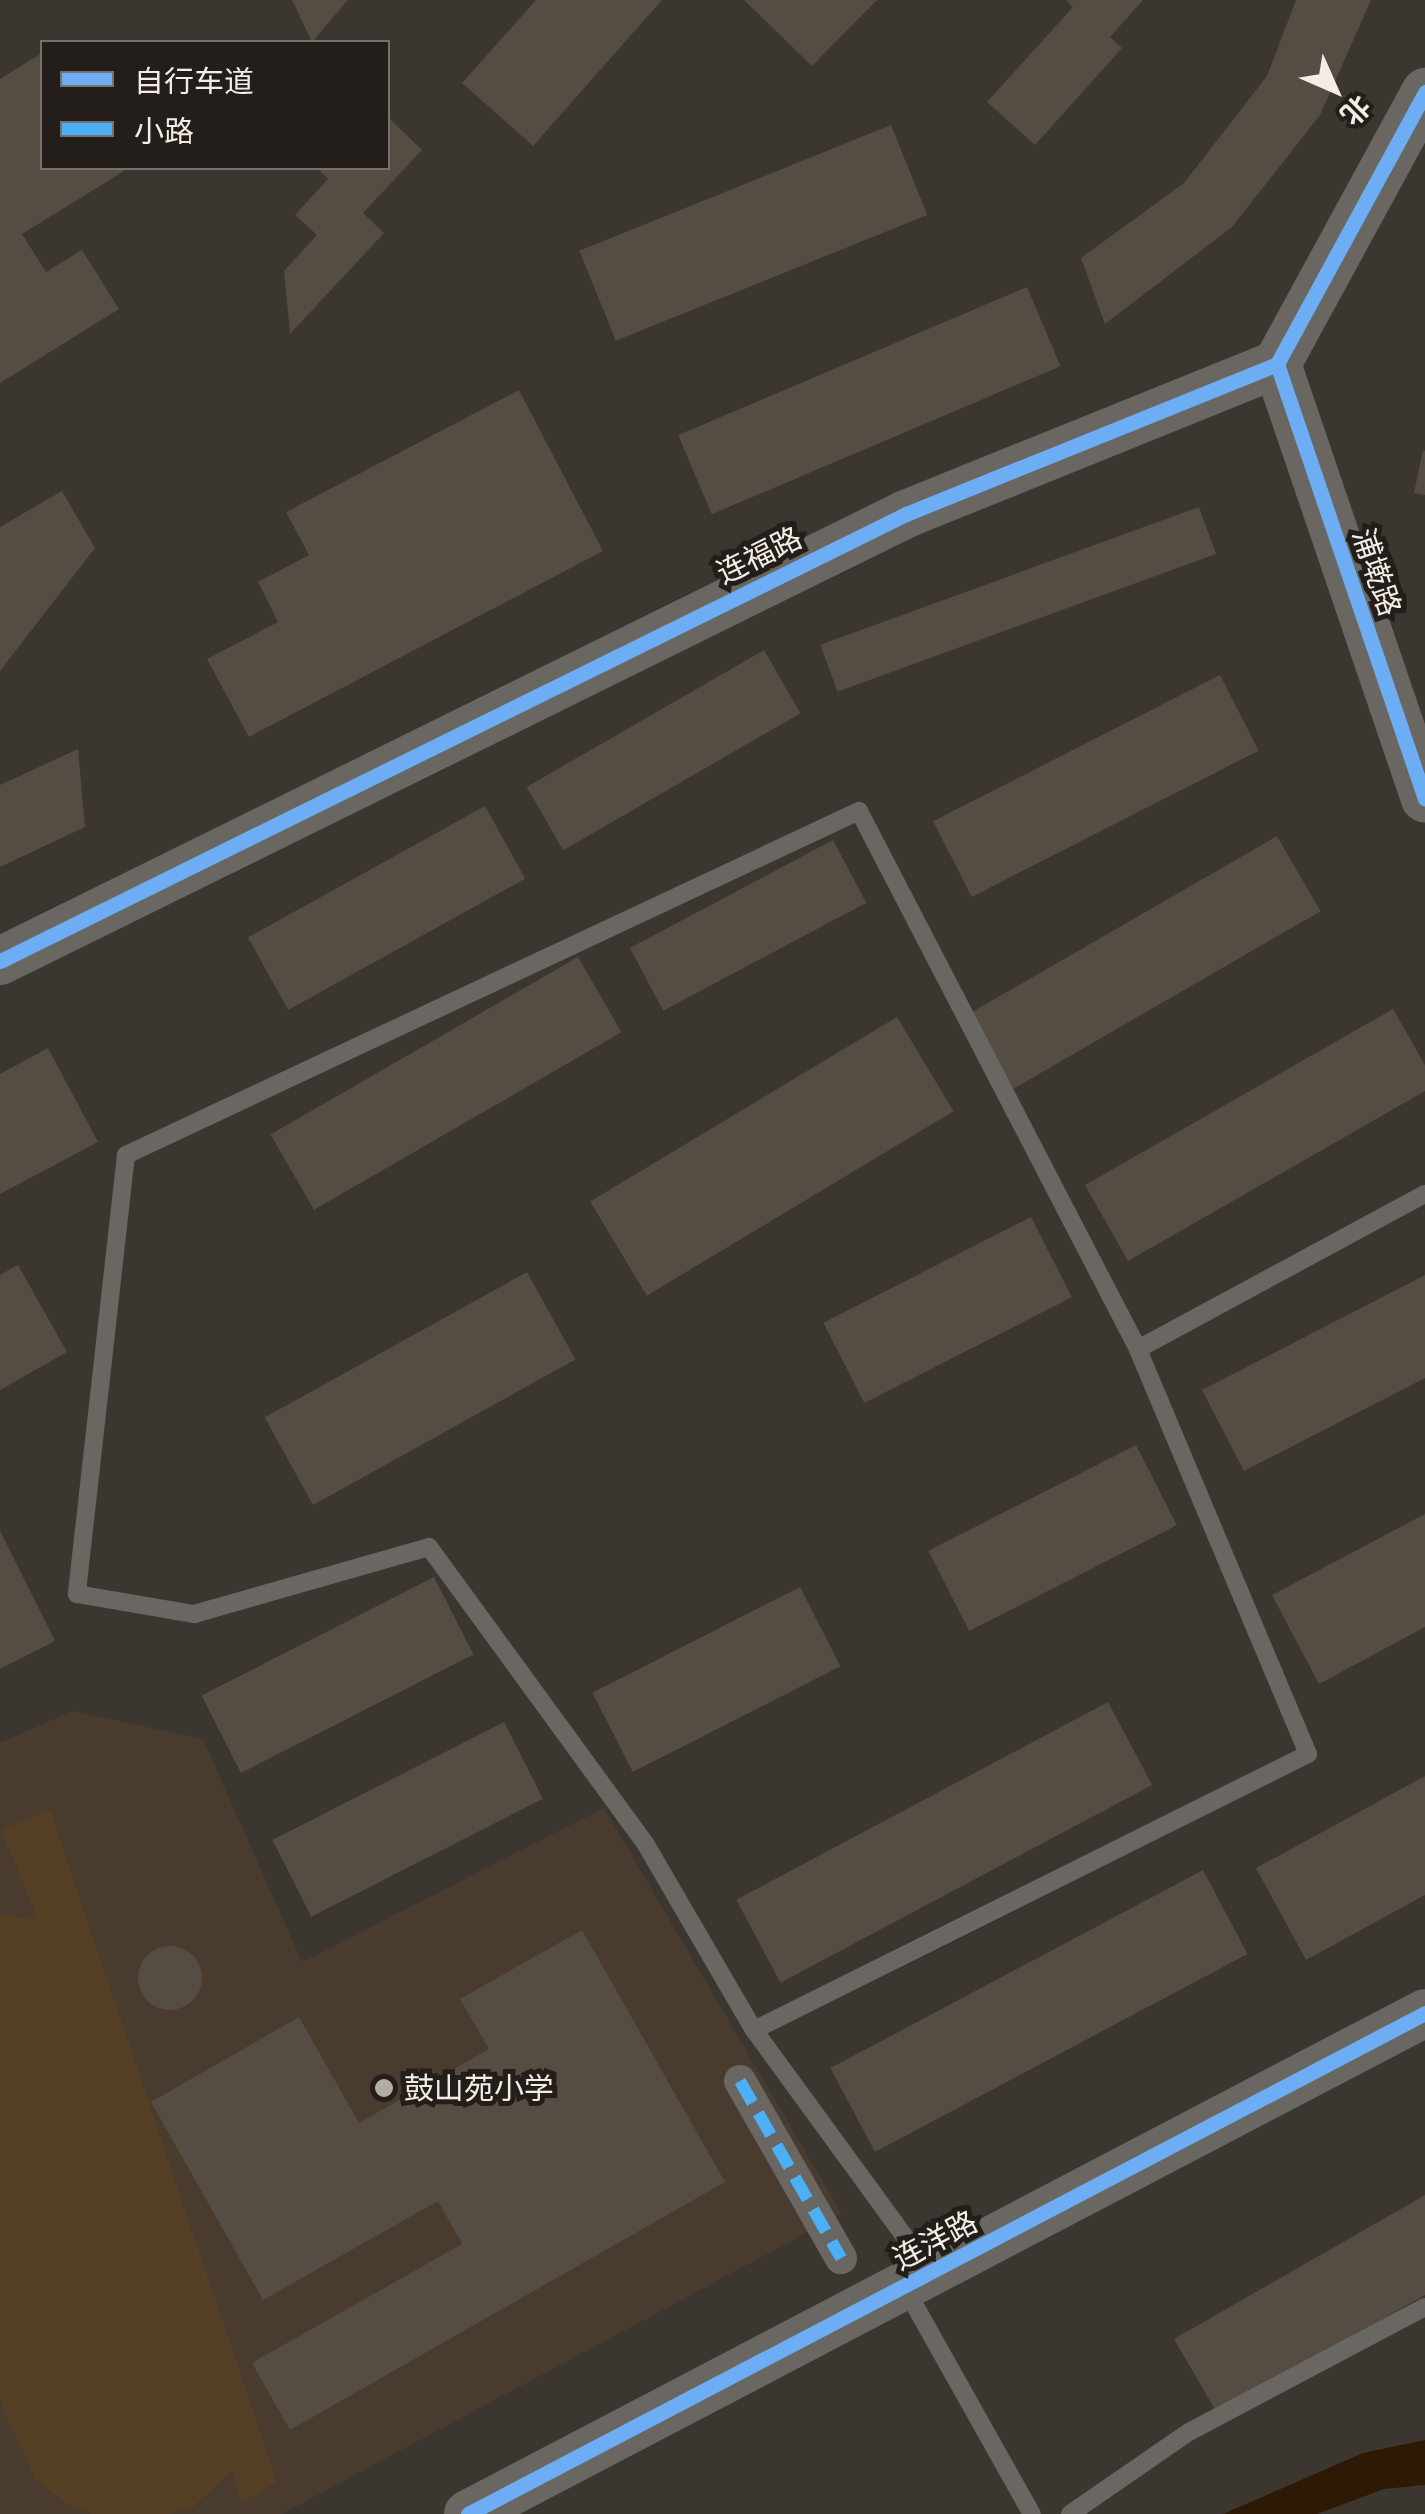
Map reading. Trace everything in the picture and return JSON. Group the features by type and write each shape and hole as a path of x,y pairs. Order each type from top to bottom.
{"street":[{"path":"1277,364 1425,92"},
{"name":"浦墘路","path":"1277,364 1425,798"},
{"name":"连福路","path":"0,960 906,514 1277,364"},
{"name":"连洋路","path":"468,2514 1425,2012"},
{"path":"740,2081 841,2258"}],"lane":[{"path":"754,2030 1308,1754 1138,1349 859,811 126,1155 78,1594 194,1614 429,1548 645,1843 754,2030 918,2280 1032,2514"},
{"path":"1138,1349 1425,1194"},
{"path":"1070,2514 1189,2432 1425,2306"}],"shaded area":[{"name":"鼓山苑小学","path":"72,1711 203,1739 302,1962 604,1808 842,2214 282,2514 0,2514 0,1743"},
{"path":"50,1810 277,2482 241,2502 232,2470 192,2508 170,2514 91,2514 67,2504 36,2479 0,2402 0,1915 38,1920 1,1830"},
{"path":"1425,2440 1425,2485 1384,2489 1317,2514 1223,2514 1363,2453"}],"building":[{"path":"292,0 348,0 314,40"},
{"path":"536,0 662,0 533,146 462,83"},
{"path":"744,0 877,0 812,66"},
{"path":"1066,0 1143,0 1110,37 1122,48 1035,145 987,102 1073,7"},
{"path":"1296,0 1371,0 1320,115 1232,227 1105,324 1081,258 1184,183 1267,76"},
{"path":"40,54 40,170 126,170 22,234 46,272 82,250 119,309 0,383 0,79"},
{"path":"390,119 422,150 363,213 384,233 290,334 284,271 317,235 295,215 328,179 320,171 390,170"},
{"path":"891,125 927,215 616,341 579,251"},
{"path":"1027,287 1061,366 712,514 678,435"},
{"path":"519,390 603,551 249,737 207,659 278,622 258,582 309,555 286,512"},
{"path":"1425,451 1425,495 1414,493"},
{"path":"62,491 95,548 0,671 0,527"},
{"path":"1199,507 1216,554 837,692 820,645"},
{"path":"764,650 801,713 563,850 527,787"},
{"path":"1220,675 1259,751 972,897 933,821"},
{"path":"78,749 85,827 0,867 0,785"},
{"path":"485,806 525,879 288,1010 248,937"},
{"path":"1277,836 1320,911 1013,1089 970,1013"},
{"path":"833,840 866,903 663,1011 630,948"},
{"path":"578,957 622,1032 314,1210 271,1134"},
{"path":"1393,1009 1425,1065 1425,1091 1128,1261 1085,1185"},
{"path":"897,1017 954,1111 647,1296 590,1201"},
{"path":"48,1048 98,1142 0,1194 0,1074"},
{"path":"1031,1217 1072,1297 864,1403 823,1323"},
{"path":"18,1265 67,1352 0,1390 0,1275"},
{"path":"527,1272 575,1359 313,1505 265,1417"},
{"path":"1425,1275 1425,1378 1244,1471 1202,1390"},
{"path":"1136,1445 1177,1525 969,1631 928,1551"},
{"path":"1425,1514 1425,1627 1319,1684 1272,1595"},
{"path":"0,1531 55,1641 0,1669"},
{"path":"434,1577 473,1655 241,1773 201,1695"},
{"path":"800,1587 840,1666 633,1772 592,1693"},
{"path":"1108,1702 1152,1785 780,1983 736,1900"},
{"path":"504,1722 543,1799 311,1917 272,1840"},
{"path":"1425,1776 1425,1895 1306,1960 1256,1868"},
{"path":"1203,1870 1248,1954 875,2152 830,2068"},
{"path":"582,1930 725,2182 290,2430 252,2363 462,2244 438,2201 263,2300 151,2102 299,2017 359,2123 489,2049 460,1999"},
{"path":"170,1946 193,1955 202,1978 193,2001 170,2010 147,2001 138,1978 147,1955"},
{"path":"1425,2195 1425,2295 1217,2413 1174,2339"}],"marked path":[{"path":"740,2081 841,2258"}],"cycle path":[{"path":"0,961 906,514 1277,364 1425,92"},
{"path":"1277,364 1425,798"},
{"path":"468,2514 1425,2013"}],"place":[{"name":"鼓山苑小学","path":"384,2088"}]}
